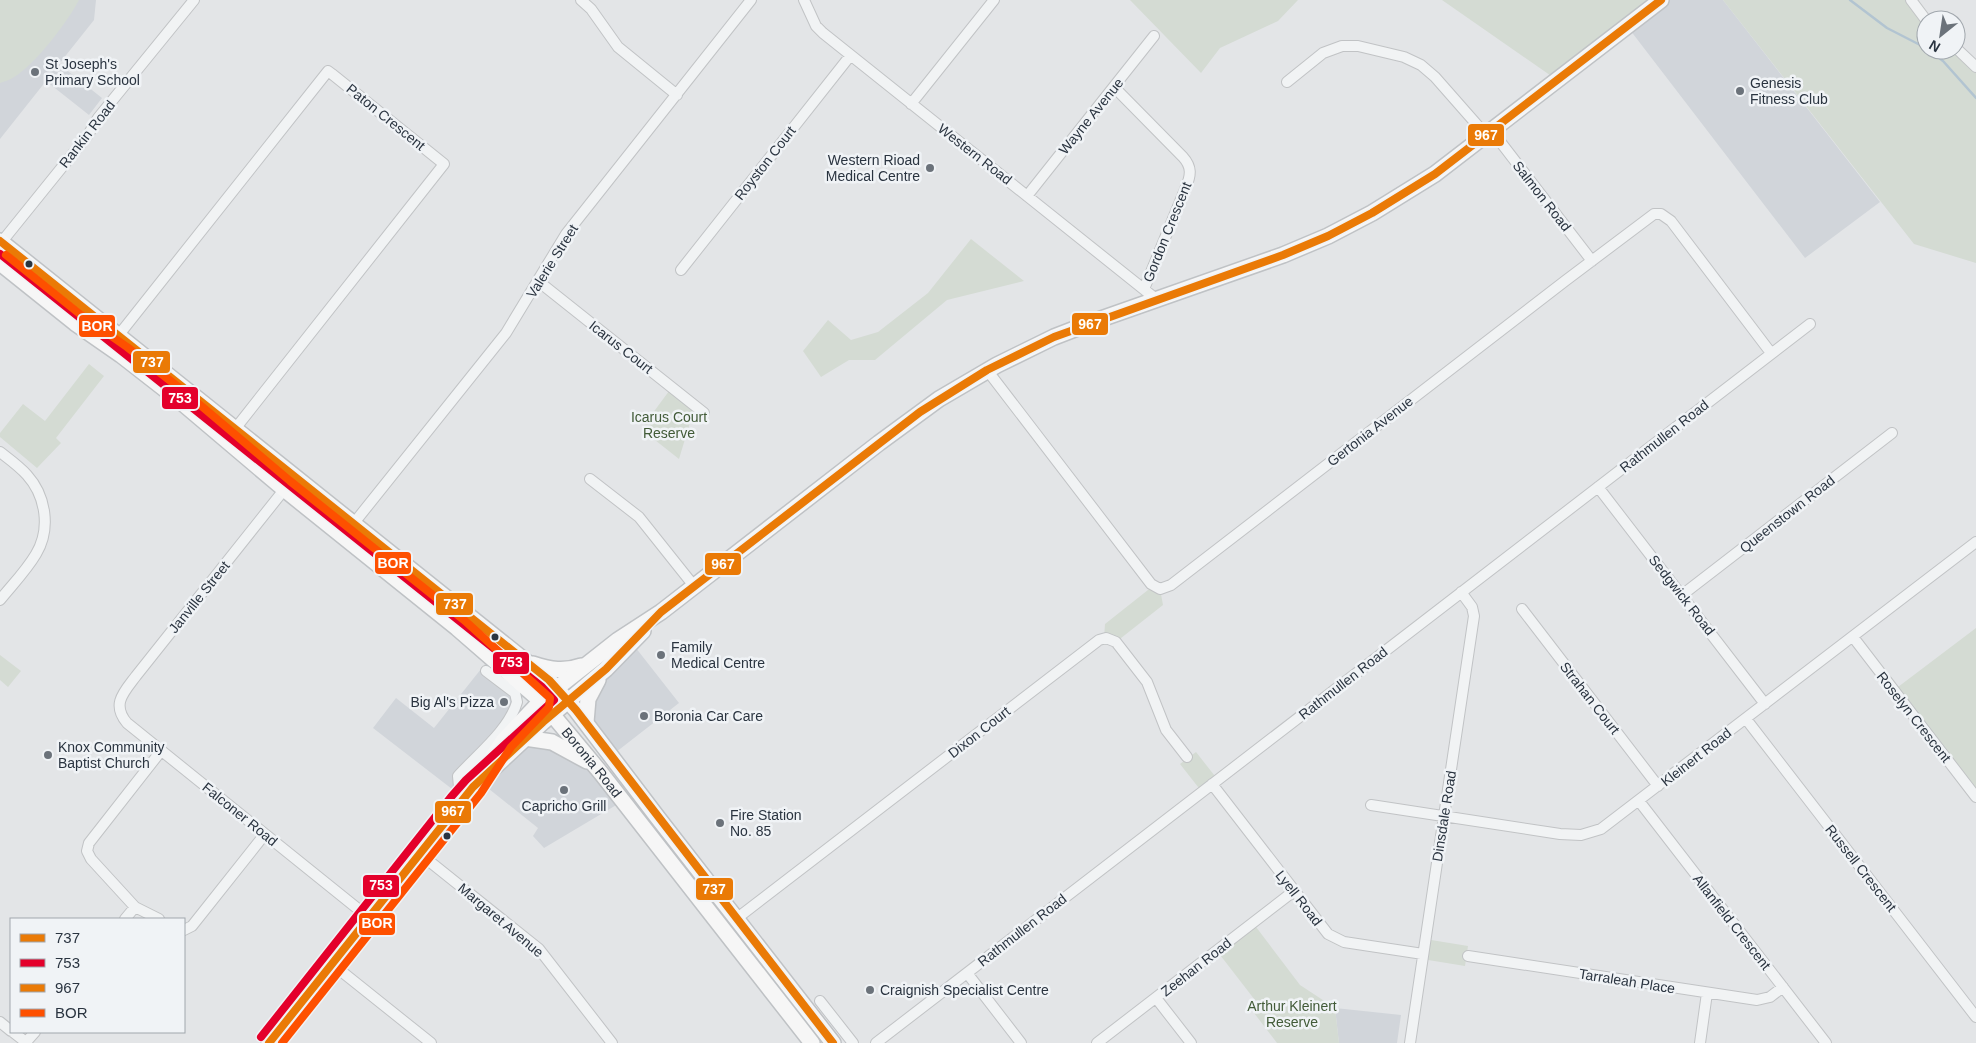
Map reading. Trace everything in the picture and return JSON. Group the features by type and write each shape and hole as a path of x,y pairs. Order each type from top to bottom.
{"main road":[{"path":"473,787 503,741 556,688 618,640 661,612 920,412 987,370 1062,334 1283,255 1340,230 1384,206 1423,182 1662,0"},
{"name":"Boronia Road","path":"0,243 354,523 527,662 556,688 586,722 833,1043"},
{"name":"Boronia Road","path":"0,263 75,323 161,386 284,490 457,628 541,701 595,765 812,1043"},
{"path":"269,1043 473,787 552,714 606,669 661,612"},
{"path":"527,662 549,669 562,670 587,664"},
{"path":"586,722 589,695 606,669"},
{"path":"525,738 545,740 558,745 595,765"}],"street":[{"name":"Rankin Road","path":"0,243 194,0"},
{"name":"Valerie Street","path":"354,523 506,333 566,234 751,0"},
{"name":"Western Road","path":"804,0 819,30 1156,299"},
{"path":"911,104 994,0"},
{"path":"585,1 618,46 677,94"},
{"name":"Wayne Avenue","path":"1027,196 1154,36"},
{"name":"Salmon Road","path":"1287,82 1323,53 1342,46 1358,46 1404,57 1420,65 1435,77 1489,133 1592,260"},
{"name":"Royston Court","path":"680,270 850,56"},
{"path":"1966,58 1976,67"},
{"name":"Paton Crescent","path":"118,336 328,71 332,74 444,164 235,429"},
{"name":"Gordon Crescent","path":"1114,86 1186,161 1190,171 1186,187 1144,288"},
{"name":"Gertonia Avenue","path":"987,370 1151,584 1157,588 1163,588 1171,585 1651,216 1661,214 1671,221 1772,353"},
{"name":"Icarus Court","path":"538,281 704,413"},
{"name":"Rathmullen Road","path":"876,1043 1810,324"},
{"name":"Queenstown Road","path":"1682,595 1892,433"},
{"path":"0,452 26,474 34,485 44,511 41,543 36,553 0,600"},
{"name":"Janville Street","path":"119,707 121,697 136,676 295,476"},
{"path":"590,479 639,517 694,586"},
{"name":"Sedgwick Road","path":"1598,487 1765,704"},
{"name":"Kleinert Road","path":"1371,805 1560,834 1581,835 1595,832 1606,827 1976,542"},
{"name":"Dinsdale Road","path":"1410,1043 1474,616 1472,607 1461,592"},
{"name":"Strahan Court","path":"1522,609 1658,786"},
{"name":"Roselyn Crescent","path":"1853,637 1976,796"},
{"name":"Dixon Court","path":"736,919 1099,640 1106,638 1116,642 1150,685 1166,730 1187,757"},
{"path":"458,804 458,776 480,754 506,723 517,702 514,693 486,671"},
{"name":"Falconer Road","path":"119,707 121,715 127,723 368,917"},
{"name":"Russell Crescent","path":"1746,718 1976,1017"},
{"path":"157,918 135,907 90,859 87,851 89,843 161,751"},
{"name":"Lyell Road","path":"1212,784 1324,930 1344,942 1423,954"},
{"name":"Allanfield Crescent","path":"1639,801 1826,1043"},
{"path":"185,930 192,926 265,834"},
{"name":"Margaret Avenue","path":"419,853 538,949 612,1043"},
{"name":"Zeehan Road","path":"1097,1043 1294,891"},
{"path":"126,918 135,907"},
{"name":"Tarraleah Place","path":"1468,956 1762,1000 1770,997 1783,987"},
{"path":"332,963 431,1043"},
{"path":"967,973 1021,1043"},
{"path":"1700,1043 1708,993"},
{"path":"1156,998 1191,1043"},
{"path":"820,1001 853,1043"},
{"path":"14,1033 27,1043"}],"shaded area":[{"name":"St Joseph's Primary School","path":"0,0 96,0 94,20 59,64 102,98 89,115 46,81 0,139"},
{"path":"1661,0 1723,0 1880,202 1805,258 1627,26"},
{"path":"632,643 679,703 611,756 586,710 588,699"},
{"path":"485,664 523,696 520,707 452,789 373,728 396,698 434,728"},
{"path":"525,738 571,751 623,801 544,848 533,836 538,828 479,781"},
{"path":"1335,1008 1401,1015 1397,1043 1339,1043"}],"green space":[{"path":"0,0 79,0 41,53 22,71 0,83"},
{"path":"1130,0 1298,0 1278,21 1220,48 1201,73"},
{"path":"1442,0 1661,0 1557,80"},
{"path":"1723,0 1911,0 1918,10 1916,10 1916,60 1966,58 1976,67 1976,263 1914,244"},
{"path":"971,239 1024,281 947,300 875,360 849,360 821,377 803,351 828,320 851,340 878,332 928,293"},
{"path":"89,364 104,376 56,438 61,443 37,468 0,437 0,433 23,404 45,421"},
{"name":"Icarus Court Reserve","path":"672,387 695,406 679,459 641,429"},
{"path":"1153,586 1160,589 1163,605 1116,642 1104,638 1105,624"},
{"path":"1976,628 1976,797 1894,690"},
{"path":"0,655 21,671 8,687 0,680"},
{"path":"1196,752 1218,780 1202,792 1180,764"},
{"name":"Arthur Kleinert Reserve","path":"1253,923 1300,985 1335,1008 1339,1043 1277,1043 1251,1009 1258,1004 1217,951"},
{"path":"1425,939 1468,946 1465,966 1422,959"}],"waterway":[{"path":"1850,0 1887,28 1916,43"},
{"path":"1942,60 1976,98"}],"transit line":[{"name":"967","path":"269,1043 473,787 543,722 606,669 661,612 920,412 987,370 1054,337 1283,255 1328,236 1372,213 1435,174 1661,0"},
{"name":"737","path":"0,241 549,680 576,710 833,1043"},
{"name":"753","path":"0,254 542,687 554,700 466,780 451,797 261,1037"},
{"name":"BOR","path":"6,255 81,315 127,347 186,393 290,481 464,620 550,698 549,707 511,747 481,793 282,1043"}],"place":[{"name":"St Joseph's Primary School","path":"35,72"},
{"name":"Genesis Fitness Club","path":"1740,91"},
{"name":"Western Rioad Medical Centre","path":"930,168"},
{"name":"Family Medical Centre","path":"661,655"},
{"name":"Big Al's Pizza","path":"504,702"},
{"name":"Boronia Car Care","path":"644,716"},
{"name":"Knox Community Baptist Church","path":"48,755"},
{"name":"Capricho Grill","path":"564,790"},
{"name":"Fire Station No. 85","path":"720,823"},
{"name":"Craignish Specialist Centre","path":"870,990"}]}
